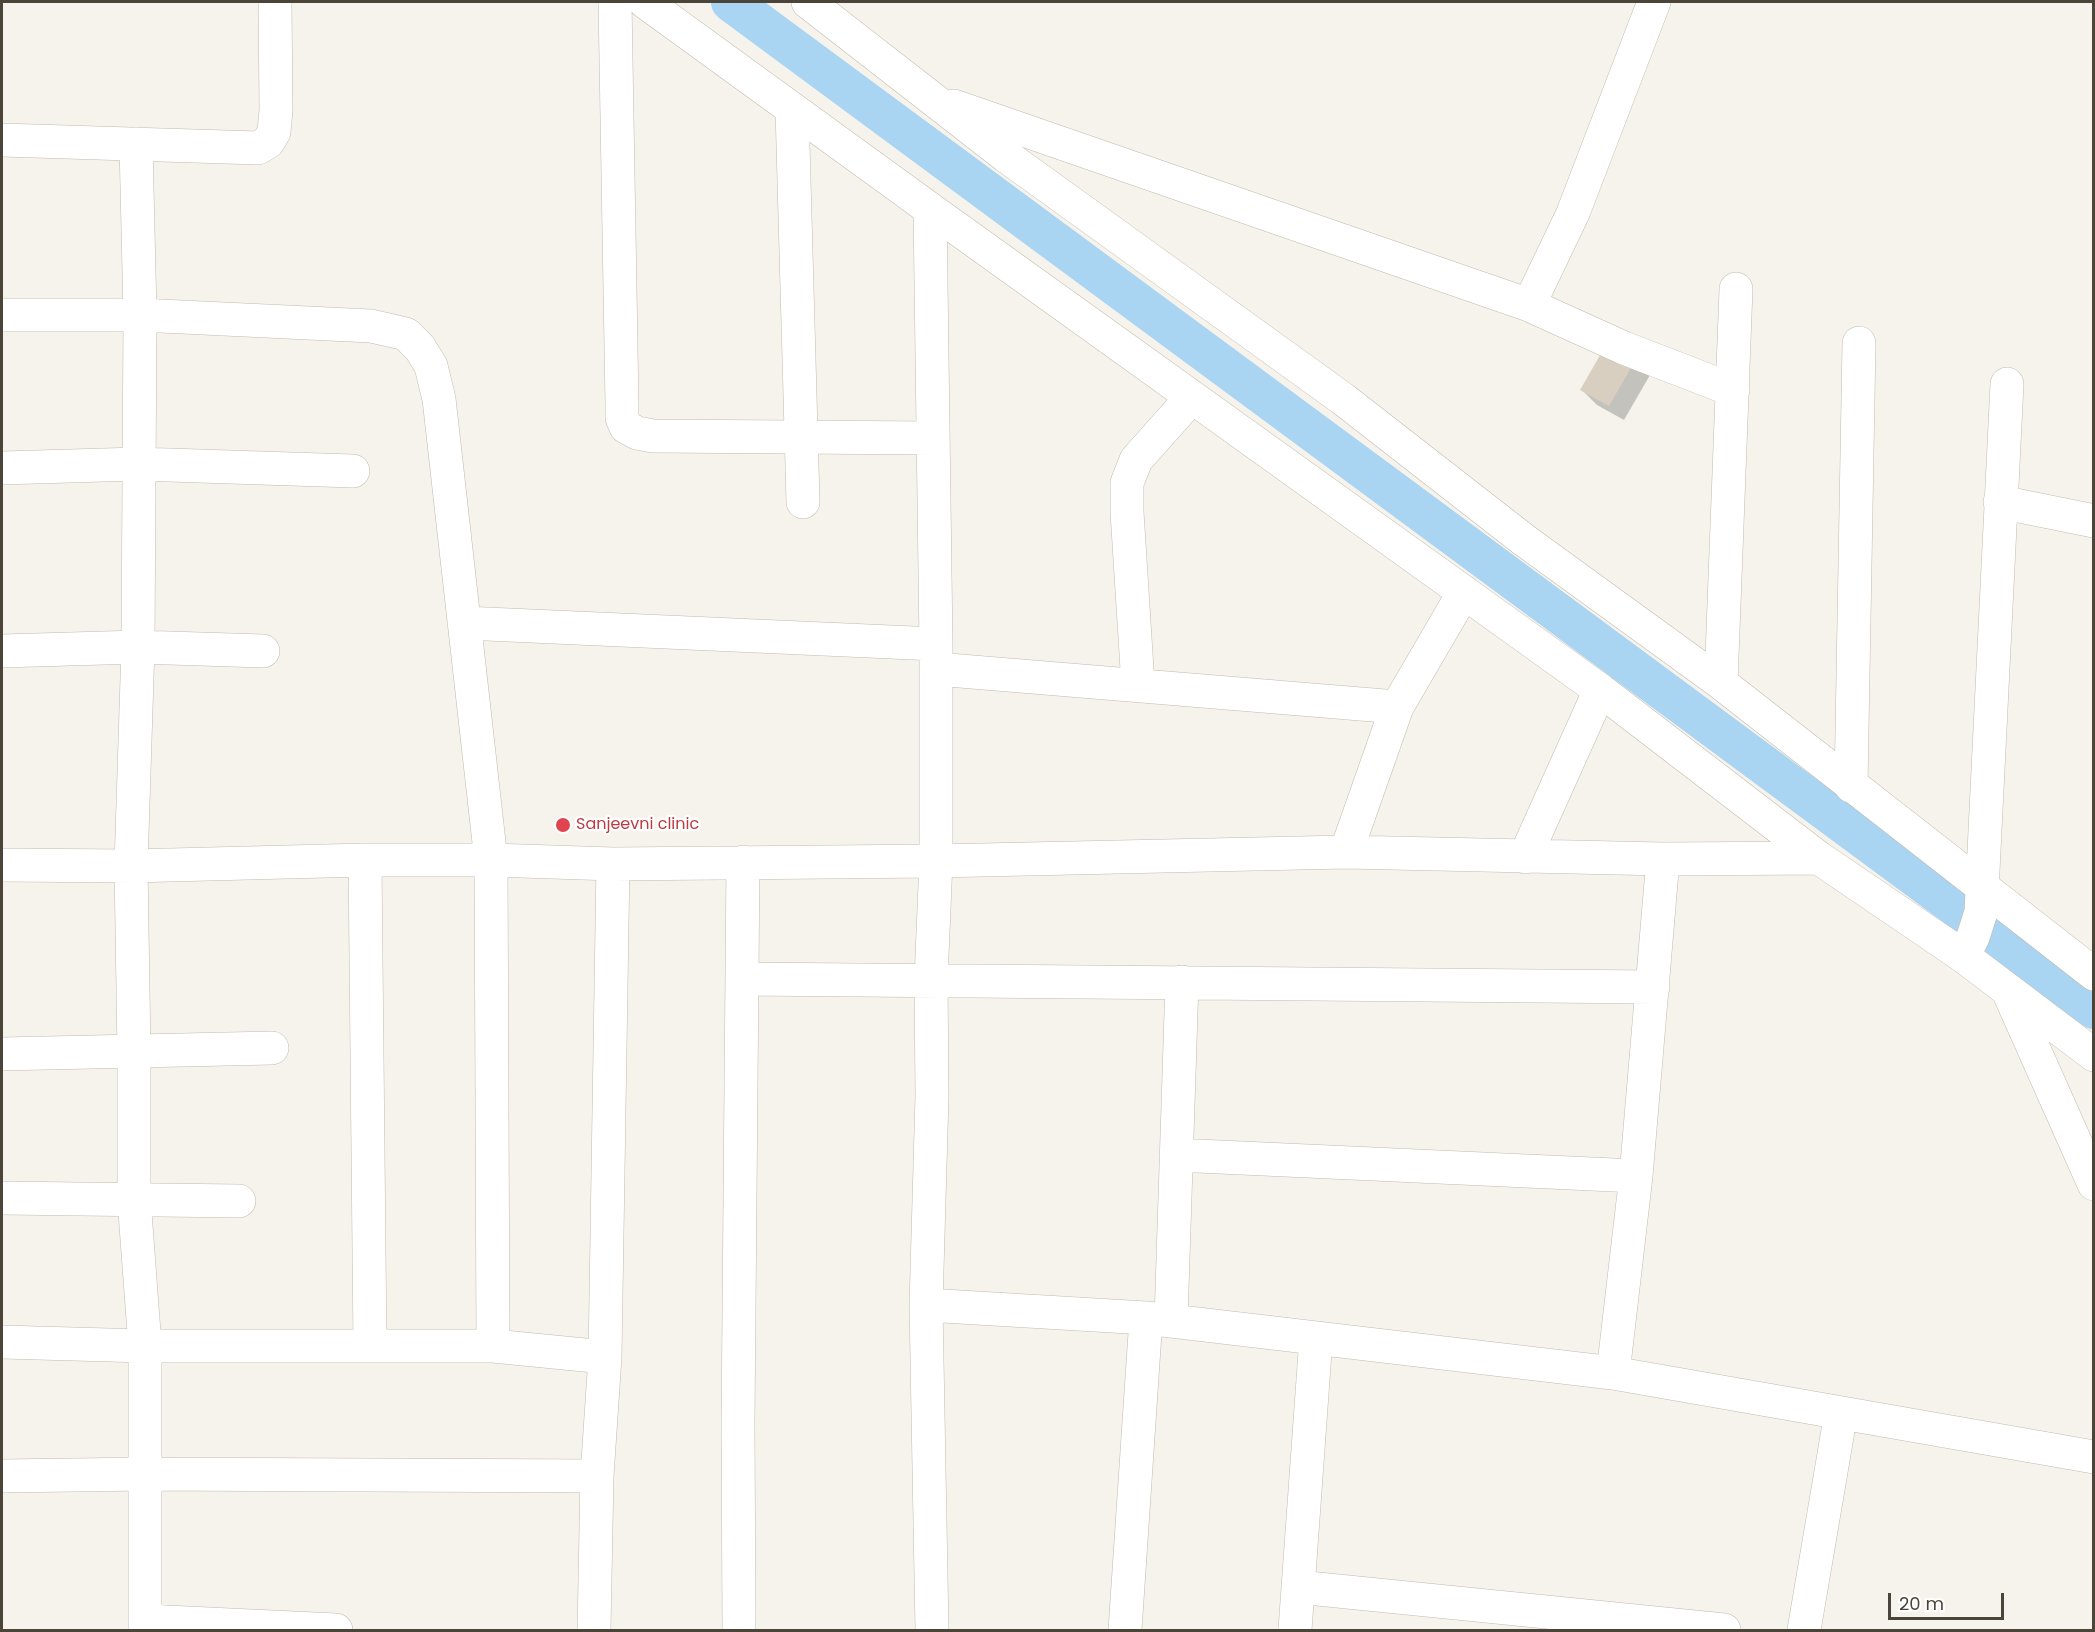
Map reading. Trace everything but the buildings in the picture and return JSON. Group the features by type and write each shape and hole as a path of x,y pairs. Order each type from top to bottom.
{"street":[{"path":"2,140 258,148 268,142 274,132 276,110 275,2"},
{"path":"615,2 622,418 626,427 637,433 653,436 932,438"},
{"path":"645,2 1600,690 1819,858 2094,974"},
{"path":"808,2 1006,156 1343,399 1524,540 1721,683 1851,786 1974,923 2008,992 2094,1184"},
{"path":"1529,304 1573,213 1654,2"},
{"path":"933,98 1529,304 1624,348 1733,390"},
{"path":"792,109 803,502"},
{"path":"136,144 140,315 138,647 131,866 134,1199 145,1346 145,1626 336,1630"},
{"path":"930,209 936,657 936,861 931,980 932,1096 926,1305 932,1630"},
{"path":"1721,683 1736,289"},
{"path":"2,315 140,315 371,326 406,334 420,348 431,366 438,399 491,860 493,1346"},
{"path":"1851,786 1859,343"},
{"path":"1974,923 2007,384"},
{"path":"1138,685 1127,483 1136,460 1192,397"},
{"path":"2,468 138,464 353,471"},
{"path":"2000,502 2094,520"},
{"path":"1346,852 1397,707 1464,592"},
{"path":"464,623 936,657 1138,685 1397,707"},
{"path":"2,651 138,647 263,651"},
{"path":"1525,857 1600,690"},
{"path":"2,865 131,866 365,860 491,860 613,864 936,861 1346,852 1663,859 1819,858"},
{"path":"1613,1373 1636,1176 1663,859"},
{"path":"365,860 370,1346"},
{"path":"739,1630 738,1422 743,862"},
{"path":"594,1630 597,1476 605,1357 613,864"},
{"path":"743,979 1653,987"},
{"path":"1125,1630 1176,1155 1182,982"},
{"path":"2008,992 2094,1055"},
{"path":"2,1054 272,1048"},
{"path":"1176,1155 1636,1176"},
{"path":"2,1198 239,1201"},
{"path":"926,1305 1158,1319 1613,1373 2094,1457"},
{"path":"1295,1630 1316,1338"},
{"path":"2,1342 145,1346 493,1346 605,1357"},
{"path":"1804,1630 1841,1413"},
{"path":"2,1476 145,1474 597,1476"},
{"path":"1298,1587 1615,1626 1724,1630"}],"waterway":[{"path":"731,2 2094,1009"}],"place":[{"name":"Sanjeevni clinic","path":"563,825"}]}
